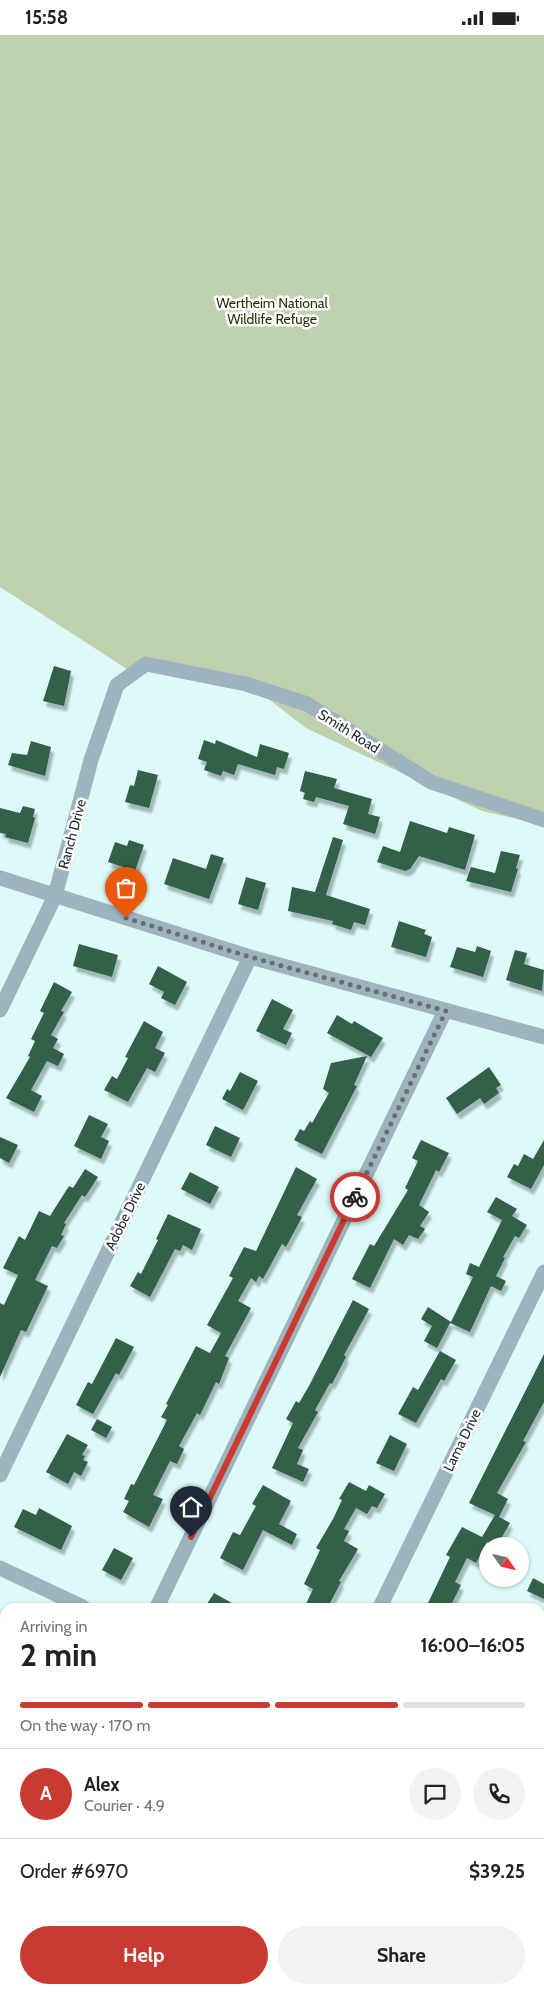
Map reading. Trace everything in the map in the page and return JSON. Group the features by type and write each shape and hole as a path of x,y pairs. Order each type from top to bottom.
{"street":[{"name":"Smith Road","path":"146,664 246,684 307,704 431,782 544,820"},
{"name":"Ranch Drive","path":"0,1010 55,896 91,760 117,685 146,664"},
{"path":"0,878 250,957 544,1037"},
{"name":"Adobe Drive","path":"0,1475 250,957"},
{"path":"159,1603 446,1011"},
{"name":"Lama Drive","path":"382,1603 544,1272"},
{"path":"0,1568 74,1603"}],"green space":[{"name":"Wertheim National Wildlife Refuge","path":"0,35 544,35 544,825 482,811 306,728 249,684 127,669 0,587"}],"building":[{"path":"54,666 71,671 64,706 43,701"},
{"path":"204,740 215,744 216,740 257,757 260,744 289,753 284,769 277,767 275,775 238,764 234,775 223,771 221,776 204,770 207,762 198,759"},
{"path":"31,741 51,747 45,776 8,765 12,753 27,755"},
{"path":"138,770 158,775 149,808 125,802 130,785 134,786"},
{"path":"305,771 337,779 334,788 372,799 368,814 380,817 375,834 343,824 349,806 316,797 314,802 303,799 305,793 300,791"},
{"path":"23,806 35,809 33,817 35,818 28,843 5,837 6,834 0,833 0,808 20,813"},
{"path":"410,821 447,833 449,827 475,835 465,870 419,856 410,869 405,871 377,862 383,846 400,852"},
{"path":"333,837 343,840 326,895 370,909 365,925 354,922 351,930 332,924 333,921 288,911 292,887 315,892"},
{"path":"129,840 144,845 135,871 108,862 115,842 127,846"},
{"path":"501,851 520,855 511,892 466,881 471,867 495,873"},
{"path":"211,854 224,858 209,899 164,884 173,858 206,869"},
{"path":"246,877 266,883 258,910 238,904"},
{"path":"399,921 426,930 424,934 432,937 426,957 391,947"},
{"path":"79,944 118,955 112,977 73,966"},
{"path":"477,946 491,951 483,977 450,967 457,947 475,952"},
{"path":"515,950 527,953 524,964 544,970 542,991 506,980"},
{"path":"158,966 187,982 175,1005 161,998 164,992 149,984"},
{"path":"54,982 72,992 61,1011 64,1012 51,1035 58,1039 53,1048 64,1054 58,1066 47,1061 31,1090 42,1096 34,1112 6,1098 30,1057 28,1056 35,1041 31,1039 44,1013 40,1011"},
{"path":"272,999 293,1010 283,1029 292,1033 286,1045 256,1031"},
{"path":"337,1015 352,1024 354,1021 383,1038 371,1057 327,1033"},
{"path":"144,1021 163,1032 155,1048 165,1053 155,1072 147,1068 128,1102 104,1090 112,1076 117,1079 128,1058 125,1057"},
{"path":"367,1056 354,1085 357,1086 322,1154 294,1140 300,1129 304,1131 310,1121 312,1123 329,1093 323,1089 331,1063"},
{"path":"489,1067 501,1085 496,1088 499,1093 484,1104 480,1098 457,1114 446,1098"},
{"path":"240,1072 258,1081 243,1110 222,1099 227,1089 230,1091"},
{"path":"89,1115 108,1124 101,1137 109,1141 101,1159 74,1146"},
{"path":"215,1126 240,1138 231,1157 206,1145"},
{"path":"0,1137 18,1145 9,1163 0,1158"},
{"path":"421,1140 449,1153 439,1172 436,1170 419,1205 429,1212 420,1226 425,1229 418,1239 409,1235 403,1245 394,1239 370,1288 352,1279 370,1244 374,1246 408,1190 405,1188 418,1161 412,1158"},
{"path":"544,1140 544,1165 531,1189 507,1177 514,1164 518,1166 524,1154 533,1159"},
{"path":"296,1167 317,1179 297,1215 302,1217 286,1247 282,1244 263,1279 259,1276 256,1282 251,1278 238,1301 251,1308 225,1356 229,1358 219,1384 216,1382 200,1415 197,1413 179,1446 184,1449 177,1464 170,1461 153,1495 163,1499 149,1527 123,1512 129,1501 124,1499 131,1484 134,1485 167,1420 161,1417 168,1405 166,1404 196,1346 210,1353 221,1333 207,1325 233,1278 229,1276 244,1247 256,1251"},
{"path":"85,1169 98,1177 85,1197 82,1195 64,1223 66,1224 61,1235 64,1236 57,1248 52,1246 35,1280 48,1286 26,1332 21,1330 0,1377 0,1303 4,1305 18,1275 3,1268 19,1236 25,1240 39,1211 50,1216 69,1186 73,1188"},
{"path":"190,1172 219,1187 210,1204 181,1189"},
{"path":"496,1197 517,1209 512,1216 527,1225 519,1238 515,1236 503,1257 505,1258 496,1276 506,1281 501,1291 491,1286 470,1332 450,1323 437,1348 424,1341 432,1326 421,1319 428,1307 451,1322 473,1277 466,1274 470,1263 479,1267 502,1220 487,1212"},
{"path":"168,1214 201,1229 192,1250 183,1245 180,1251 175,1249 150,1297 130,1286 138,1272 141,1274 158,1240 156,1239"},
{"path":"353,1300 369,1309 344,1355 346,1357 332,1384 330,1383 315,1410 318,1412 298,1448 303,1450 297,1464 309,1469 303,1482 272,1468 293,1423 286,1419 296,1401 299,1403 310,1384"},
{"path":"116,1338 134,1347 119,1375 116,1373 93,1414 76,1405 88,1382 92,1384"},
{"path":"440,1351 456,1360 444,1381 441,1379 416,1423 398,1414 413,1387 418,1390"},
{"path":"544,1354 544,1402 523,1441 526,1442 497,1493 508,1499 499,1517 510,1523 502,1537 482,1537 495,1515 469,1503"},
{"path":"97,1419 112,1427 106,1438 91,1430"},
{"path":"67,1434 88,1445 82,1455 85,1456 83,1460 88,1462 81,1476 74,1472 68,1484 46,1472"},
{"path":"390,1435 407,1444 394,1471 376,1463"},
{"path":"349,1482 366,1491 369,1485 385,1494 377,1508 372,1506 367,1514 356,1508 344,1529 349,1531 344,1541 358,1549 339,1581 341,1582 330,1603 306,1603 313,1589 304,1584 320,1550 316,1548 342,1500 339,1499"},
{"path":"263,1485 291,1501 279,1524 297,1534 292,1545 263,1530 243,1570 220,1558 233,1532 240,1535 256,1506 252,1504"},
{"path":"39,1508 72,1526 61,1550 14,1527 23,1509 36,1515"},
{"path":"462,1527 482,1537 479,1537 479,1557 476,1563 467,1558 455,1582 461,1585 452,1603 428,1603 450,1557 446,1555"},
{"path":"114,1548 133,1558 121,1580 102,1570"},
{"path":"533,1578 544,1584 544,1599 527,1591"},
{"path":"214,1593 232,1603 208,1603"}],"way so far":[{"path":"126,918 250,957 361,986 446,1011 355,1197"}],"route":[{"path":"191,1537 355,1197"}]}
